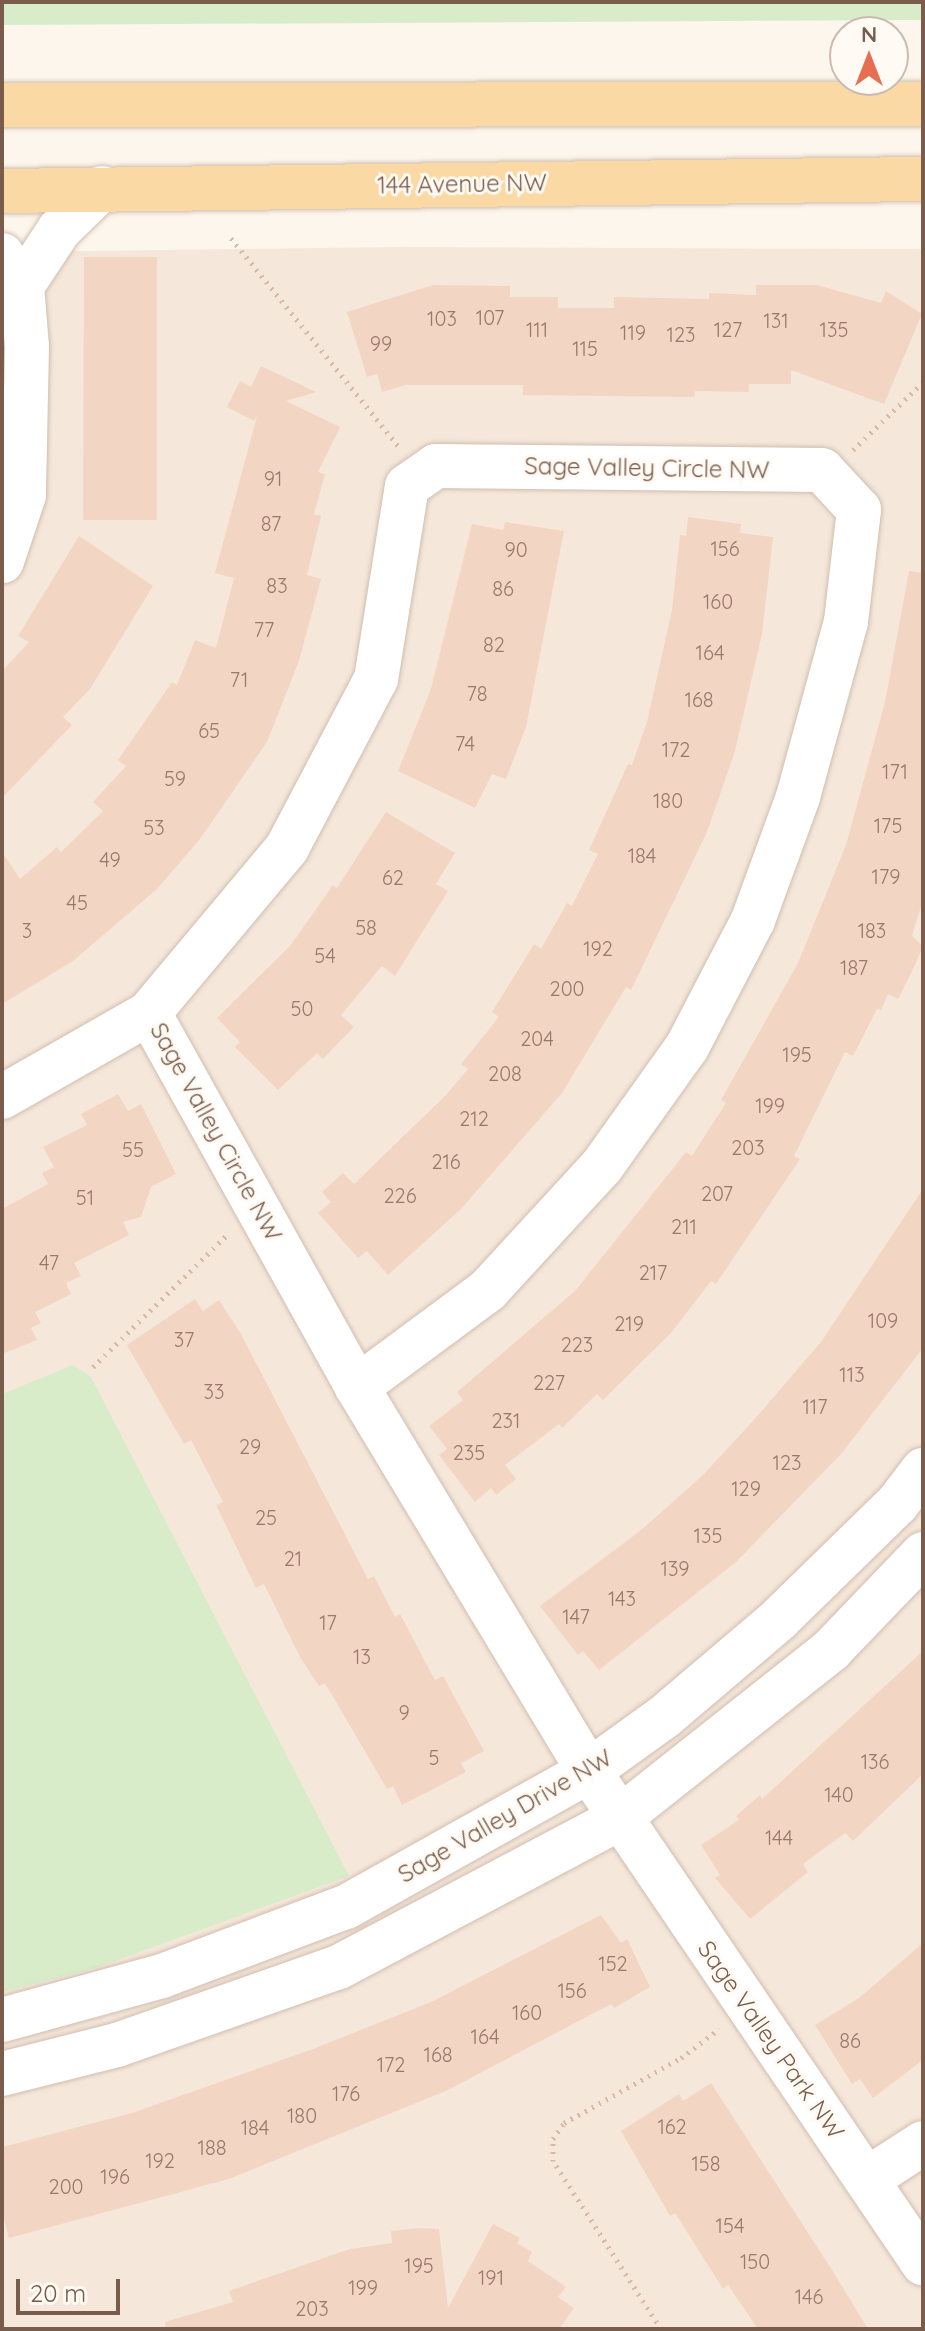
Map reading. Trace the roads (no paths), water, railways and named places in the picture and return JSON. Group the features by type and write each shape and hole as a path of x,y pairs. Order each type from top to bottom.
{"main road":[{"path":"2,105 923,104"},
{"name":"144 Avenue NW","path":"2,191 923,179"}],"street":[{"path":"2,561 24,495 27,347 12,271 102,188"},
{"name":"Sage Valley Circle NW","path":"357,1387 488,1290 602,1166 687,1047 753,920 798,797 846,622 859,510 822,470 436,466 407,486 376,679 294,834 149,1013 357,1387 618,1819"},
{"path":"2,1097 149,1013"},
{"name":"Sage Valley Drive NW","path":"2,2020 162,1976 346,1907 589,1771 664,1717 779,1619 897,1504 923,1470"},
{"path":"2,2074 117,2045 339,1967 618,1819 831,1650 923,1554"},
{"name":"Sage Valley Park NW","path":"618,1819 869,2178 923,2263"},
{"path":"869,2178 923,2143"}]}
